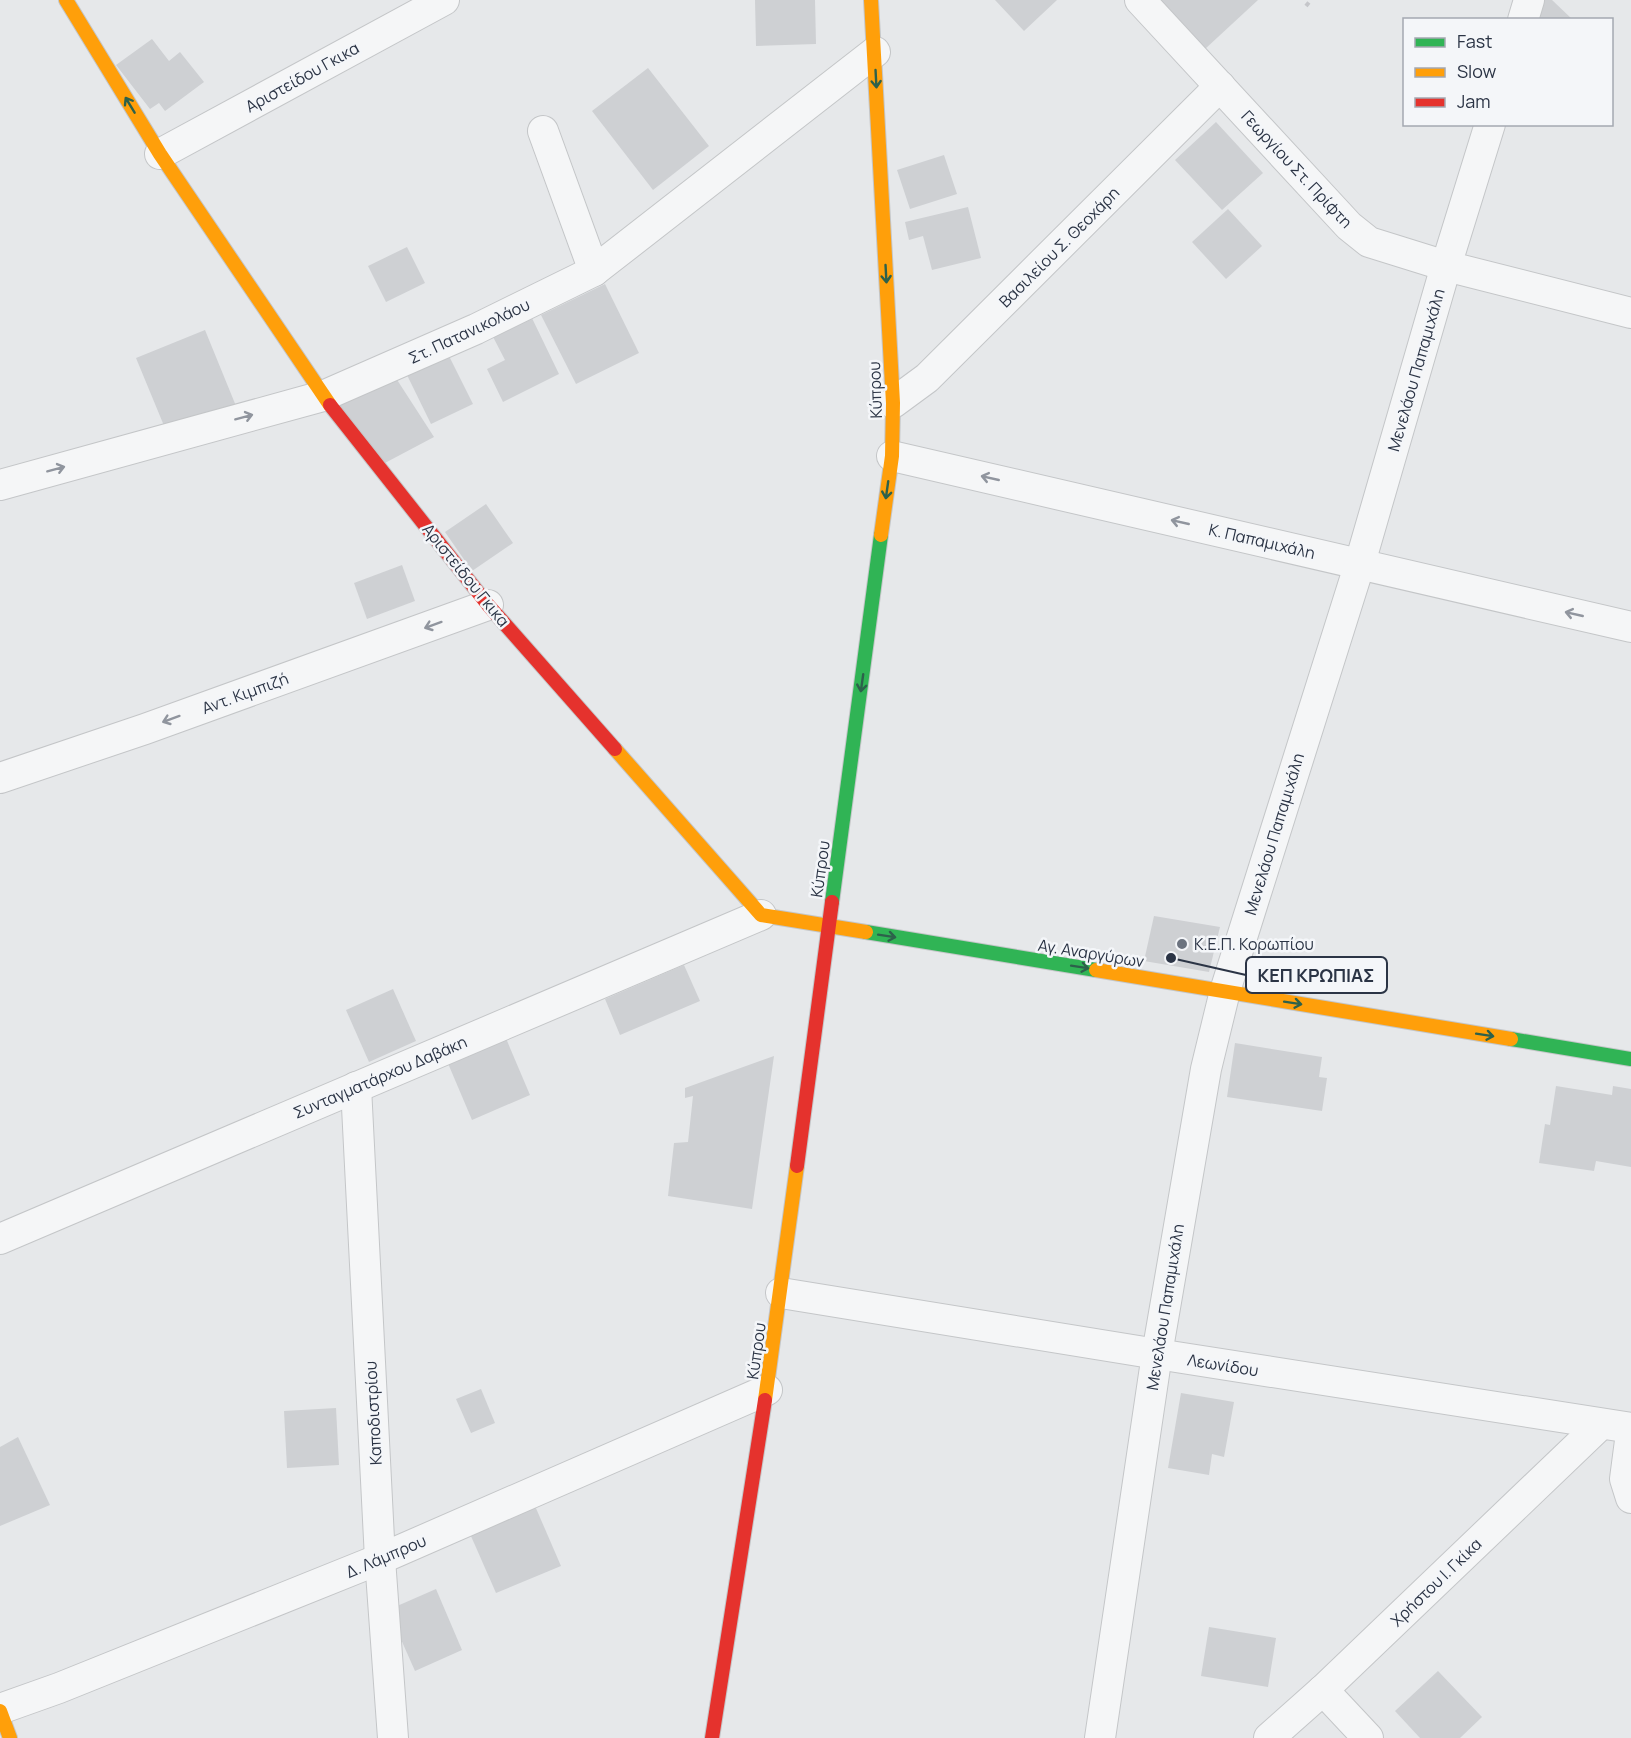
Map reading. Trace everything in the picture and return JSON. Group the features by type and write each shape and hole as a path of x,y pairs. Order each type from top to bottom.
{"street":[{"name":"Αριστείδου Γκικα","path":"66,0 160,154 323,396 488,605 761,915"},
{"name":"Αριστείδου Γκικα","path":"160,154 444,0"},
{"name":"Κύπρου","path":"712,1738 781,1293 892,456 893,403 871,0"},
{"name":"Γεωργίου Στ. Πρίφτη","path":"1140,0 1349,226 1369,242 1446,266 1631,313"},
{"path":"1524,18 1529,0"},
{"name":"Στ. Πατανικολάου","path":"0,485 323,396 476,329 594,272 875,52"},
{"name":"Βασιλείου Σ. Θεοχάρη","path":"893,403 927,378 1220,86"},
{"name":"Μενελάου Παπαμιχάλη","path":"1100,1738 1157,1354 1206,1069 1225,991 1360,563 1446,266 1489,126"},
{"path":"543,131 594,272"},
{"name":"Κ. Παπαμιχάλη","path":"892,456 1631,627"},
{"name":"Αντ. Κιμπιζή","path":"0,778 156,725 488,605"},
{"path":"761,915 830,926"},
{"name":"Συνταγματάρχου Δαβάκη","path":"0,1239 761,915"},
{"name":"Αγ. Αναργύρων","path":"830,926 1631,1059"},
{"name":"Καποδιστρίου","path":"356,1087 380,1559 393,1738"},
{"name":"Λεωνίδου","path":"781,1293 1631,1428"},
{"name":"Δ. Λάμπρου","path":"0,1710 380,1559 767,1390"},
{"name":"Χρήστου Ι. Γκίκα","path":"1269,1738 1323,1690 1601,1424"},
{"path":"1631,1433 1625,1479 1631,1497"},
{"path":"1323,1690 1368,1738"},
{"path":"0,1710 10,1738"}],"path":[{"path":"1306,6 1311,0"}],"building":[{"path":"755,0 815,0 816,44 756,46"},
{"path":"995,0 1057,0 1024,31"},
{"path":"1159,0 1258,0 1205,49"},
{"path":"1536,0 1552,0 1571,18 1532,18"},
{"path":"152,39 169,61 180,52 204,82 165,111 159,103 150,109 116,65"},
{"path":"648,68 709,146 653,190 592,111"},
{"path":"1216,122 1263,173 1222,210 1175,160"},
{"path":"944,155 957,194 910,209 897,170"},
{"path":"968,207 981,258 932,270 923,236 909,240 905,222"},
{"path":"1228,209 1262,246 1226,279 1192,242"},
{"path":"407,247 425,283 386,302 368,266"},
{"path":"605,284 639,353 576,384 541,315"},
{"path":"530,314 559,374 503,402 487,369 505,360 491,333"},
{"path":"205,330 236,406 167,433 136,358"},
{"path":"448,354 473,404 431,424 407,375"},
{"path":"392,372 434,437 383,464 336,402"},
{"path":"486,504 513,543 472,571 445,532"},
{"path":"402,565 415,601 367,619 354,583"},
{"name":"Κ.Ε.Π. Κορωπίου","path":"1154,916 1220,927 1209,972 1144,961"},
{"path":"684,965 700,1001 620,1035 605,999"},
{"path":"393,989 416,1041 369,1062 346,1010"},
{"path":"502,1029 530,1095 472,1120 444,1054"},
{"path":"1235,1043 1322,1057 1319,1077 1327,1078 1322,1111 1227,1097"},
{"path":"774,1056 752,1209 668,1196 674,1143 688,1142 693,1096 685,1098 685,1088"},
{"path":"1556,1086 1612,1095 1613,1086 1631,1089 1631,1167 1596,1161 1594,1171 1539,1163 1545,1124 1550,1125"},
{"path":"481,1389 495,1423 471,1433 456,1399"},
{"path":"1181,1393 1234,1402 1224,1457 1212,1454 1209,1475 1168,1468"},
{"path":"336,1408 339,1465 287,1468 284,1411"},
{"path":"18,1437 50,1505 0,1526 0,1447"},
{"path":"532,1499 561,1566 496,1593 467,1527"},
{"path":"436,1589 462,1650 415,1671 388,1610"},
{"path":"1209,1627 1276,1638 1268,1687 1201,1676"},
{"path":"1438,1671 1482,1717 1460,1738 1420,1738 1395,1711"}],"traffic: fast":[{"path":"832,902 881,535"},
{"path":"866,932 1096,970"},
{"path":"1511,1039 1631,1059"}],"traffic: slow":[{"path":"66,0 160,154 330,405"},
{"path":"871,0 893,403 892,456 881,535"},
{"path":"615,749 761,915 866,932"},
{"path":"1096,970 1511,1039"},
{"path":"765,1400 797,1166"},
{"path":"0,1711 10,1738"}],"traffic: jam":[{"path":"330,405 488,605 615,749"},
{"path":"797,1166 832,902"},
{"path":"712,1738 765,1400"}],"place":[{"name":"Κ.Ε.Π. Κορωπίου","path":"1182,944"},
{"name":"ΚΕΠ ΚΡΩΠΙΑΣ","path":"1171,958"}]}
